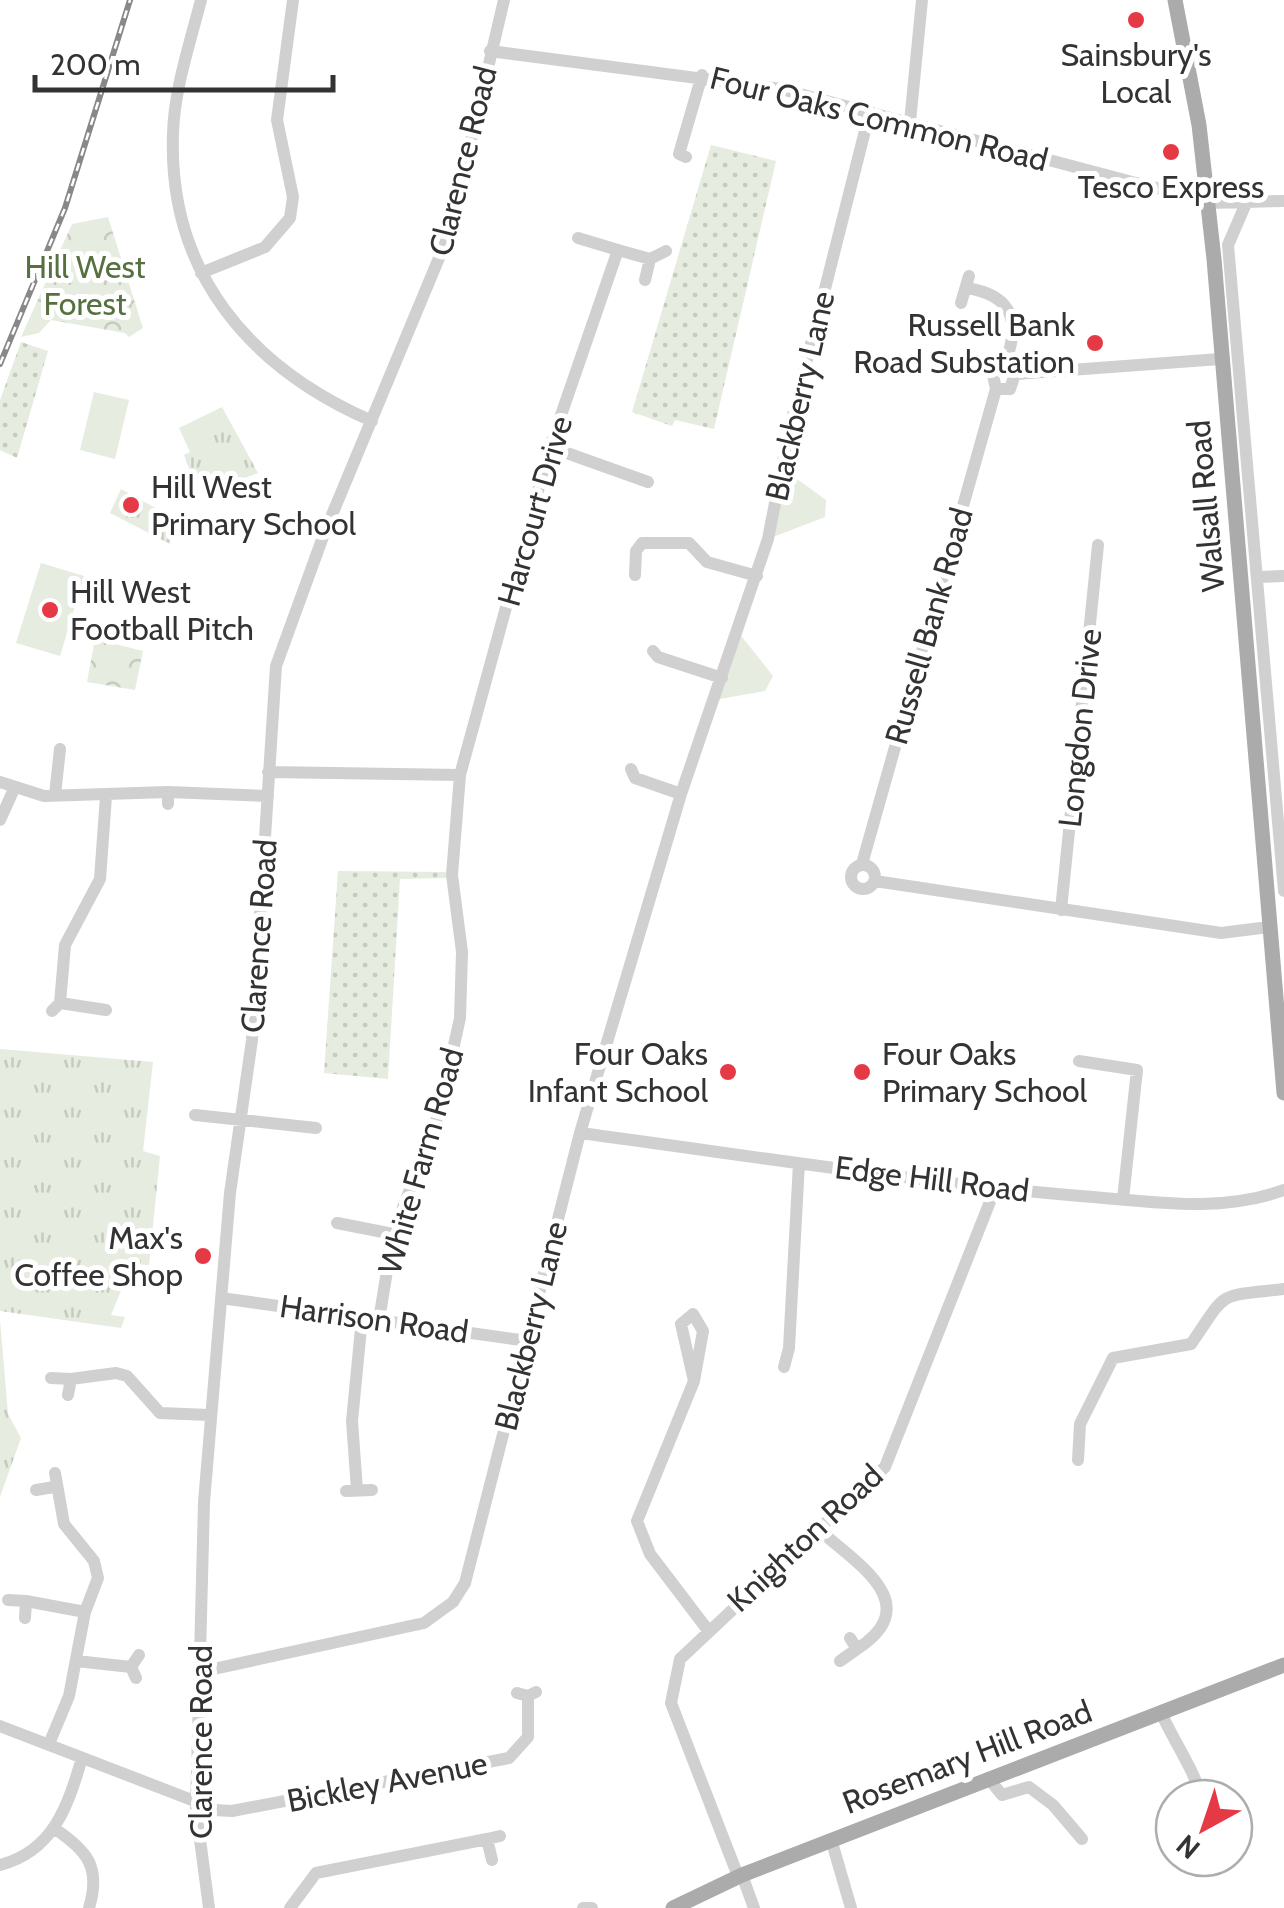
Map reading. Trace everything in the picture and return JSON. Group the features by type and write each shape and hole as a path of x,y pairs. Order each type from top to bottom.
{"main road":[{"name":"Walsall Road","path":"1175,0 1199,125 1268,927 1280,1008 1284,1092"},
{"name":"Rosemary Hill Road","path":"673,1908 831,1839 1284,1665"}],"street":[{"path":"201,0 173,132 176,199 201,273 228,315 275,365 323,399 372,421"},
{"path":"201,273 265,246 290,218 293,197 277,120 293,0"},
{"name":"Clarence Road","path":"208,1908 197,1805 210,1415 230,1193 244,1120 276,666 324,534 449,234 504,0"},
{"path":"910,122 922,0"},
{"name":"Four Oaks Common Road","path":"490,51 702,75 870,110 1206,200 1284,201"},
{"path":"679,155 702,75"},
{"name":"Blackberry Lane","path":"200,1672 424,1623 454,1602 465,1583 580,1133 681,794 758,576 870,110"},
{"name":"Walsall Road","path":"1247,202 1228,245 1260,577 1284,891"},
{"path":"578,238 650,259 666,251"},
{"name":"Harcourt Drive","path":"460,775 550,448 618,250"},
{"path":"646,280 650,259"},
{"path":"962,303 968,282 1003,295 1012,332 1009,371 1220,359"},
{"name":"Russell Bank Road","path":"862,864 996,389 1010,389 1009,371"},
{"path":"550,448 648,482"},
{"path":"635,575 636,551 642,542 689,543 708,562 758,576"},
{"name":"Longdon Drive","path":"1061,910 1098,545"},
{"path":"1260,577 1284,576"},
{"path":"653,651 722,678"},
{"path":"54,796 56,744"},
{"path":"631,769 635,778 681,794"},
{"path":"268,772 460,775"},
{"name":"White Farm Road","path":"379,1320 394,1234 436,1122 460,1018 462,952 452,874 460,775"},
{"path":"0,782 54,796 268,796"},
{"path":"0,820 14,788"},
{"path":"106,796 100,878 65,945 56,1007 106,1010"},
{"path":"862,864 874,870 874,881 866,889 854,886 850,872 862,864"},
{"path":"874,881 1221,932 1268,927"},
{"path":"1079,1061 1137,1070 1123,1199"},
{"path":"195,1115 316,1128"},
{"name":"Edge Hill Road","path":"580,1133 995,1189 1228,1206 1284,1190"},
{"path":"784,1367 789,1348 800,1163"},
{"name":"Knighton Road","path":"754,1908 671,1703 680,1659 885,1468 995,1189"},
{"path":"337,1223 394,1234"},
{"path":"1078,1460 1080,1424 1113,1358 1190,1344 1214,1304 1227,1296 1284,1289"},
{"name":"Harrison Road","path":"220,1298 528,1341"},
{"path":"362,1318 352,1421 352,1491 372,1490"},
{"path":"51,1378 95,1379 116,1373 127,1376 160,1413 210,1415"},
{"path":"68,1396 71,1379"},
{"path":"694,1381 637,1521 650,1554 708,1629"},
{"path":"36,1490 54,1480 64,1524 98,1569 68,1696 49,1744"},
{"path":"818,1529 882,1588 888,1603 886,1620 875,1638 854,1643 840,1660"},
{"path":"8,1600 85,1612"},
{"path":"26,1602 26,1618"},
{"path":"76,1661 135,1667"},
{"name":"Bickley Avenue","path":"197,1805 232,1811 509,1758 528,1737 527,1694"},
{"path":"1161,1712 1173,1739 1190,1760 1196,1778"},
{"path":"0,1726 197,1805"},
{"path":"0,1864 22,1857 55,1829 65,1814 82,1758"},
{"path":"988,1778 1002,1794 1029,1787 1053,1804 1082,1839"},
{"path":"55,1829 82,1847 92,1861 95,1890 89,1908"},
{"path":"290,1908 316,1873 494,1838 492,1860"},
{"path":"831,1839 851,1908"},
{"path":"582,1908 592,1908"}],"green space":[{"path":"711,145 776,161 714,429 675,420 672,426 632,412"},
{"name":"Hill West Forest","path":"108,217 143,328 129,337 125,333 51,320 39,333 21,337 72,224"},
{"path":"21,342 48,351 17,458 0,450 0,400"},
{"path":"94,392 129,400 115,459 80,450"},
{"path":"222,407 258,473 208,492 201,477 194,480 184,455 190,452 179,428"},
{"path":"782,468 826,500 825,517 768,539"},
{"path":"121,489 163,512 165,524 170,525 170,544 110,513"},
{"name":"Hill West Football Pitch","path":"41,563 84,576 60,656 16,643"},
{"path":"739,633 773,676 765,691 714,700"},
{"path":"95,639 143,651 135,690 87,682"},
{"path":"338,871 446,872 447,878 400,879 388,1079 324,1073"},
{"path":"0,1049 153,1062 143,1151 160,1156 149,1265 132,1264 111,1315 125,1317 121,1328 0,1311"},
{"path":"0,1320 8,1414 21,1438 0,1497"}],"railway":[{"path":"0,364 65,208 130,0"}],"place":[{"name":"Sainsbury's Local","path":"1136,20"},
{"name":"Tesco Express","path":"1171,152"},
{"name":"Russell Bank Road Substation","path":"1095,343"},
{"name":"Hill West Primary School","path":"131,505"},
{"name":"Hill West Football Pitch","path":"50,610"},
{"name":"Four Oaks Infant School","path":"728,1072"},
{"name":"Four Oaks Primary School","path":"862,1072"},
{"name":"Max's Coffee Shop","path":"203,1256"}]}
